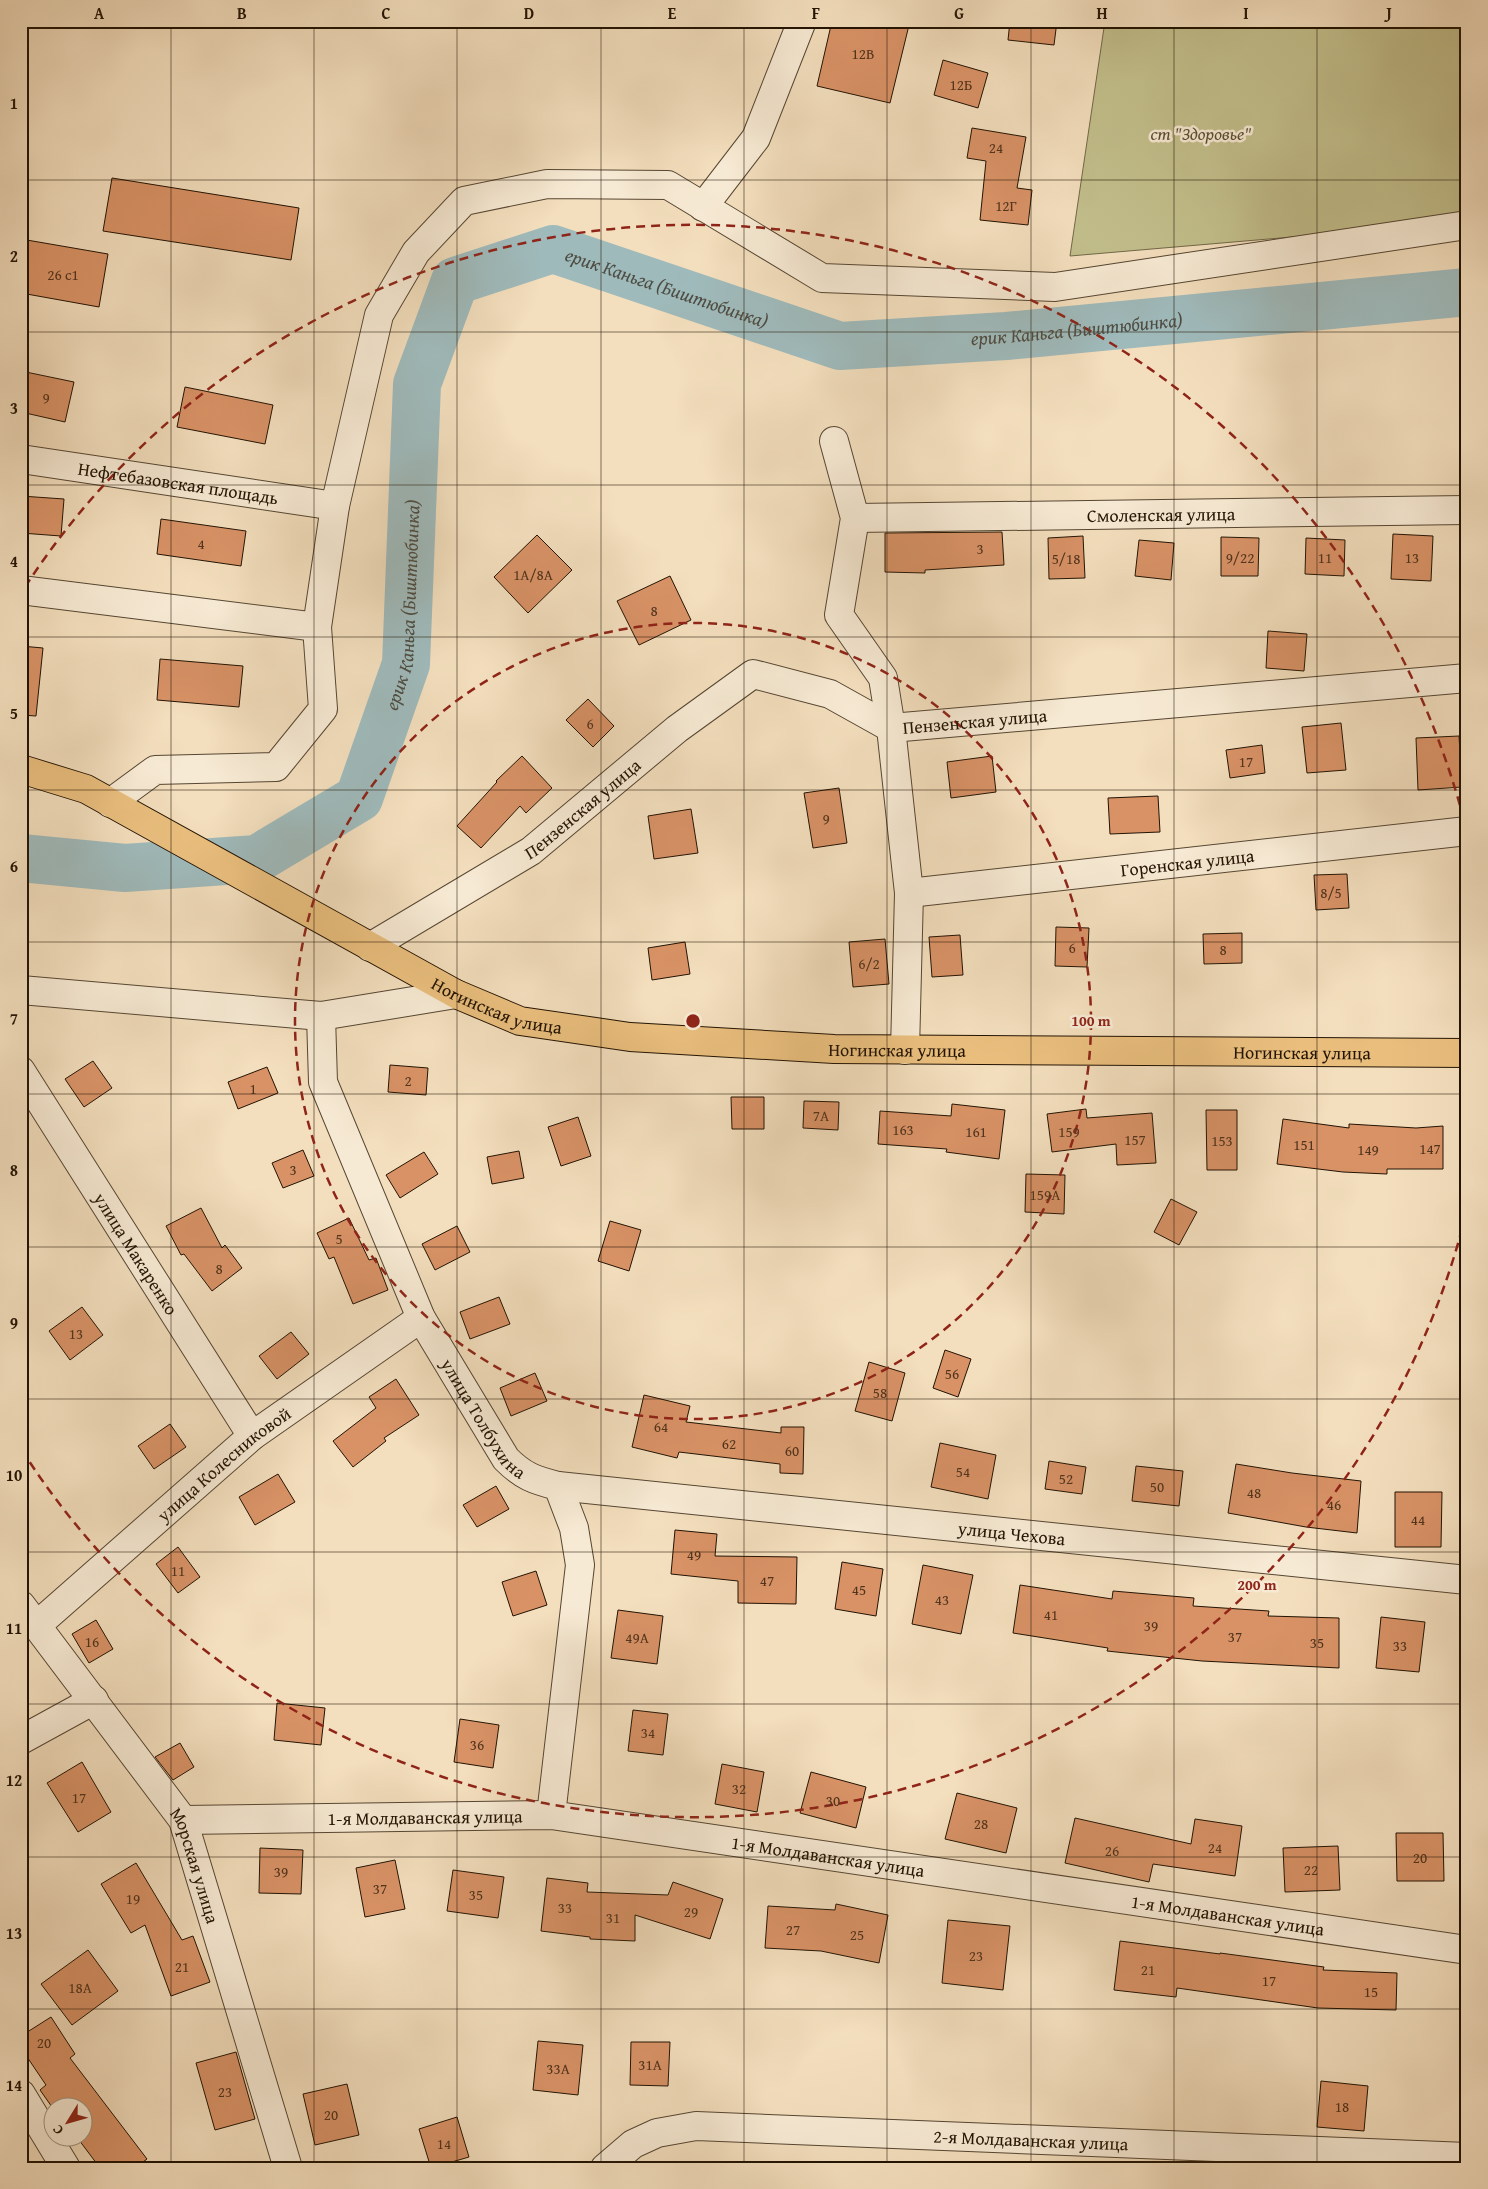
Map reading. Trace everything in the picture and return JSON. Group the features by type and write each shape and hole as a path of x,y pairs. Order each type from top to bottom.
{"main road":[{"name":"Ногинская улица","path":"21,769 86,789 456,994 520,1021 630,1037 834,1049 1467,1053"}],"street":[{"path":"703,207 756,138 802,21"},
{"path":"110,803 155,770 276,767 323,709 317,627 334,506 379,315 416,252 464,201 547,184 668,185 822,278 1055,288 1467,225"},
{"path":"834,441 855,518 839,615 883,678 891,728 909,893 905,1050"},
{"name":"Нефтебазовская площадь","path":"21,459 334,506"},
{"name":"Смоленская улица","path":"855,518 1467,510"},
{"path":"21,590 317,627"},
{"name":"Пензенская улица","path":"359,941 531,851 677,729 753,674 830,694 891,728 1467,678"},
{"name":"Горенская улица","path":"909,893 1467,831"},
{"path":"21,990 321,1016 456,994"},
{"name":"улица Толбухина","path":"321,1016 323,1082 421,1318 506,1459 518,1471 530,1479 558,1486"},
{"name":"улица Макаренко","path":"21,1071 252,1436"},
{"name":"улица Колесниковой","path":"29,1615 252,1436 421,1318"},
{"path":"551,1815 580,1565 574,1528 558,1486"},
{"name":"улица Чехова","path":"558,1486 1467,1580"},
{"name":"Морская улица","path":"29,1615 183,1820 288,2168"},
{"path":"21,1740 94,1700"},
{"name":"1-я Молдаванская улица","path":"183,1820 551,1815 1467,1950"},
{"path":"21,2094 66,2168"},
{"name":"2-я Молдаванская улица","path":"606,2168 633,2144 657,2133 696,2126 1467,2157"}],"green space":[{"name":"ст \"Здоровье\"","path":"1105,21 1467,21 1467,222 1070,256"}],"building":[{"path":"832,21 910,21 890,103 817,86"},
{"path":"1010,21 1057,21 1054,45 1008,40"},
{"path":"943,60 988,73 978,108 934,95"},
{"path":"972,128 1026,137 1017,188 1032,190 1028,225 980,220 986,161 967,158"},
{"path":"112,178 299,208 291,260 103,231"},
{"path":"21,239 108,254 99,307 21,293"},
{"path":"21,371 74,382 65,422 21,412"},
{"path":"185,387 273,405 265,444 177,427"},
{"path":"21,496 64,499 61,536 21,533"},
{"path":"161,519 246,531 241,566 157,554"},
{"path":"1002,532 1004,565 925,570 925,573 885,572 885,533"},
{"path":"1393,534 1433,536 1431,581 1391,579"},
{"path":"537,535 572,570 528,613 494,577"},
{"path":"1083,536 1085,578 1049,579 1048,538"},
{"path":"1221,537 1259,538 1258,576 1221,576"},
{"path":"1306,538 1345,540 1344,576 1305,574"},
{"path":"1139,540 1174,543 1171,580 1135,576"},
{"path":"670,576 691,620 639,645 617,601"},
{"path":"1268,631 1307,634 1304,671 1266,668"},
{"path":"21,646 43,648 36,716 21,715"},
{"path":"160,659 243,666 239,707 157,700"},
{"path":"588,699 614,726 593,747 566,720"},
{"path":"1341,723 1346,770 1307,773 1302,727"},
{"path":"1459,736 1462,787 1418,790 1416,738"},
{"path":"1262,745 1265,773 1230,778 1226,750"},
{"path":"522,756 552,788 526,813 520,806 481,848 457,826 496,781"},
{"path":"992,756 996,792 951,798 947,762"},
{"path":"839,788 847,843 813,848 804,793"},
{"path":"1158,796 1160,832 1110,834 1108,798"},
{"path":"691,809 698,853 654,859 648,816"},
{"path":"1347,874 1349,908 1316,910 1314,875"},
{"path":"1056,927 1089,928 1087,967 1055,966"},
{"path":"1242,933 1242,963 1204,964 1203,934"},
{"path":"960,935 963,975 932,977 929,937"},
{"path":"885,939 889,984 853,987 849,942"},
{"path":"685,942 690,974 652,980 648,948"},
{"path":"93,1061 112,1088 84,1107 65,1079"},
{"path":"390,1065 428,1068 426,1095 388,1092"},
{"path":"267,1067 278,1093 238,1109 228,1082"},
{"path":"731,1097 764,1097 764,1129 732,1129"},
{"path":"804,1101 839,1102 838,1130 803,1128"},
{"path":"952,1104 1005,1110 999,1159 946,1152 947,1149 878,1144 880,1111 951,1116"},
{"path":"1086,1109 1087,1118 1152,1113 1156,1163 1117,1165 1116,1144 1052,1152 1047,1114"},
{"path":"1206,1110 1237,1110 1237,1170 1207,1170"},
{"path":"578,1117 591,1156 561,1166 548,1127"},
{"path":"1283,1119 1349,1128 1349,1124 1416,1128 1443,1126 1443,1169 1387,1169 1387,1174 1343,1172 1277,1164"},
{"path":"303,1150 314,1176 283,1188 272,1163"},
{"path":"519,1151 524,1178 492,1184 487,1157"},
{"path":"424,1152 438,1174 400,1198 386,1175"},
{"path":"1026,1174 1065,1175 1064,1214 1025,1212"},
{"path":"1171,1199 1197,1212 1179,1245 1154,1232"},
{"path":"201,1208 222,1248 225,1245 242,1268 212,1291 184,1254 181,1255 166,1226"},
{"path":"349,1218 369,1260 376,1258 388,1290 353,1304 334,1257 329,1259 317,1233"},
{"path":"610,1221 641,1230 629,1271 598,1261"},
{"path":"457,1226 470,1252 435,1270 422,1244"},
{"path":"499,1297 510,1324 470,1339 460,1312"},
{"path":"82,1307 103,1335 70,1360 49,1331"},
{"path":"291,1332 309,1354 277,1379 259,1356"},
{"path":"945,1350 971,1359 958,1397 933,1388"},
{"path":"869,1362 905,1373 892,1421 855,1411"},
{"path":"535,1373 547,1401 511,1416 500,1388"},
{"path":"396,1379 419,1415 384,1438 386,1441 353,1467 333,1441 376,1408 369,1397"},
{"path":"644,1395 690,1406 686,1422 781,1433 781,1427 804,1427 803,1474 780,1473 780,1464 679,1452 677,1458 632,1447"},
{"path":"170,1424 186,1447 154,1469 138,1446"},
{"path":"940,1443 996,1455 988,1499 931,1487"},
{"path":"1049,1461 1086,1467 1082,1494 1045,1489"},
{"path":"1236,1464 1361,1481 1357,1533 1306,1527 1228,1513"},
{"path":"1136,1466 1183,1471 1179,1506 1132,1501"},
{"path":"278,1474 295,1502 255,1525 239,1497"},
{"path":"496,1486 509,1509 477,1527 463,1505"},
{"path":"1395,1492 1442,1492 1441,1547 1395,1547"},
{"path":"675,1530 717,1534 715,1556 797,1557 796,1604 738,1603 738,1581 671,1574"},
{"path":"178,1547 200,1577 178,1593 156,1564"},
{"path":"842,1562 883,1569 876,1616 835,1609"},
{"path":"923,1565 973,1575 961,1634 912,1624"},
{"path":"536,1571 547,1605 513,1616 502,1582"},
{"path":"1020,1585 1112,1599 1113,1591 1194,1598 1193,1606 1269,1611 1268,1616 1339,1618 1339,1668 1202,1661 1107,1651 1108,1648 1013,1633"},
{"path":"618,1610 663,1616 657,1664 611,1658"},
{"path":"1381,1617 1425,1622 1419,1672 1376,1668"},
{"path":"96,1620 113,1649 89,1663 72,1634"},
{"path":"277,1703 325,1708 321,1745 274,1740"},
{"path":"633,1710 668,1714 663,1755 628,1751"},
{"path":"460,1719 499,1725 493,1768 454,1762"},
{"path":"180,1743 194,1767 173,1780 155,1757"},
{"path":"82,1762 111,1812 78,1832 47,1783"},
{"path":"722,1764 764,1772 757,1812 715,1804"},
{"path":"811,1772 866,1787 856,1828 800,1813"},
{"path":"957,1793 1017,1808 1006,1853 945,1839"},
{"path":"1075,1818 1191,1844 1195,1819 1242,1826 1235,1876 1153,1864 1149,1882 1065,1863"},
{"path":"1396,1833 1443,1833 1444,1881 1397,1881"},
{"path":"1338,1846 1340,1890 1285,1892 1283,1848"},
{"path":"260,1848 303,1850 301,1894 259,1893"},
{"path":"395,1860 405,1909 365,1917 356,1868"},
{"path":"136,1863 182,1940 193,1936 210,1982 171,1996 145,1925 131,1933 101,1884"},
{"path":"453,1870 504,1877 498,1918 447,1911"},
{"path":"547,1878 588,1883 587,1892 668,1895 673,1882 723,1899 710,1939 635,1915 635,1941 590,1939 590,1937 541,1931"},
{"path":"836,1904 888,1915 879,1963 821,1951 765,1948 768,1906 835,1910"},
{"path":"948,1920 1010,1926 1003,1990 942,1983"},
{"path":"1120,1941 1324,1967 1323,1970 1397,1973 1396,2010 1318,2008 1177,1988 1176,1997 1114,1990"},
{"path":"88,1950 118,1991 72,2025 41,1984"},
{"path":"51,2017 75,2054 70,2058 147,2159 135,2168 100,2168 84,2146 92,2146 92,2096 44,2096 40,2090 46,2085 21,2048 21,2036"},
{"path":"538,2041 583,2045 578,2095 533,2090"},
{"path":"631,2042 670,2042 668,2086 630,2085"},
{"path":"236,2052 255,2119 215,2130 196,2063"},
{"path":"1321,2081 1368,2086 1364,2131 1317,2127"},
{"path":"347,2084 359,2135 315,2145 303,2094"},
{"path":"457,2117 469,2157 431,2168 419,2129"}],"waterway":[{"name":"ерик Каньга (Биштюбинка)","path":"21,858 125,868 257,859 359,798 406,664 417,384 455,281 553,249 840,346 1006,336 1467,292"}]}
